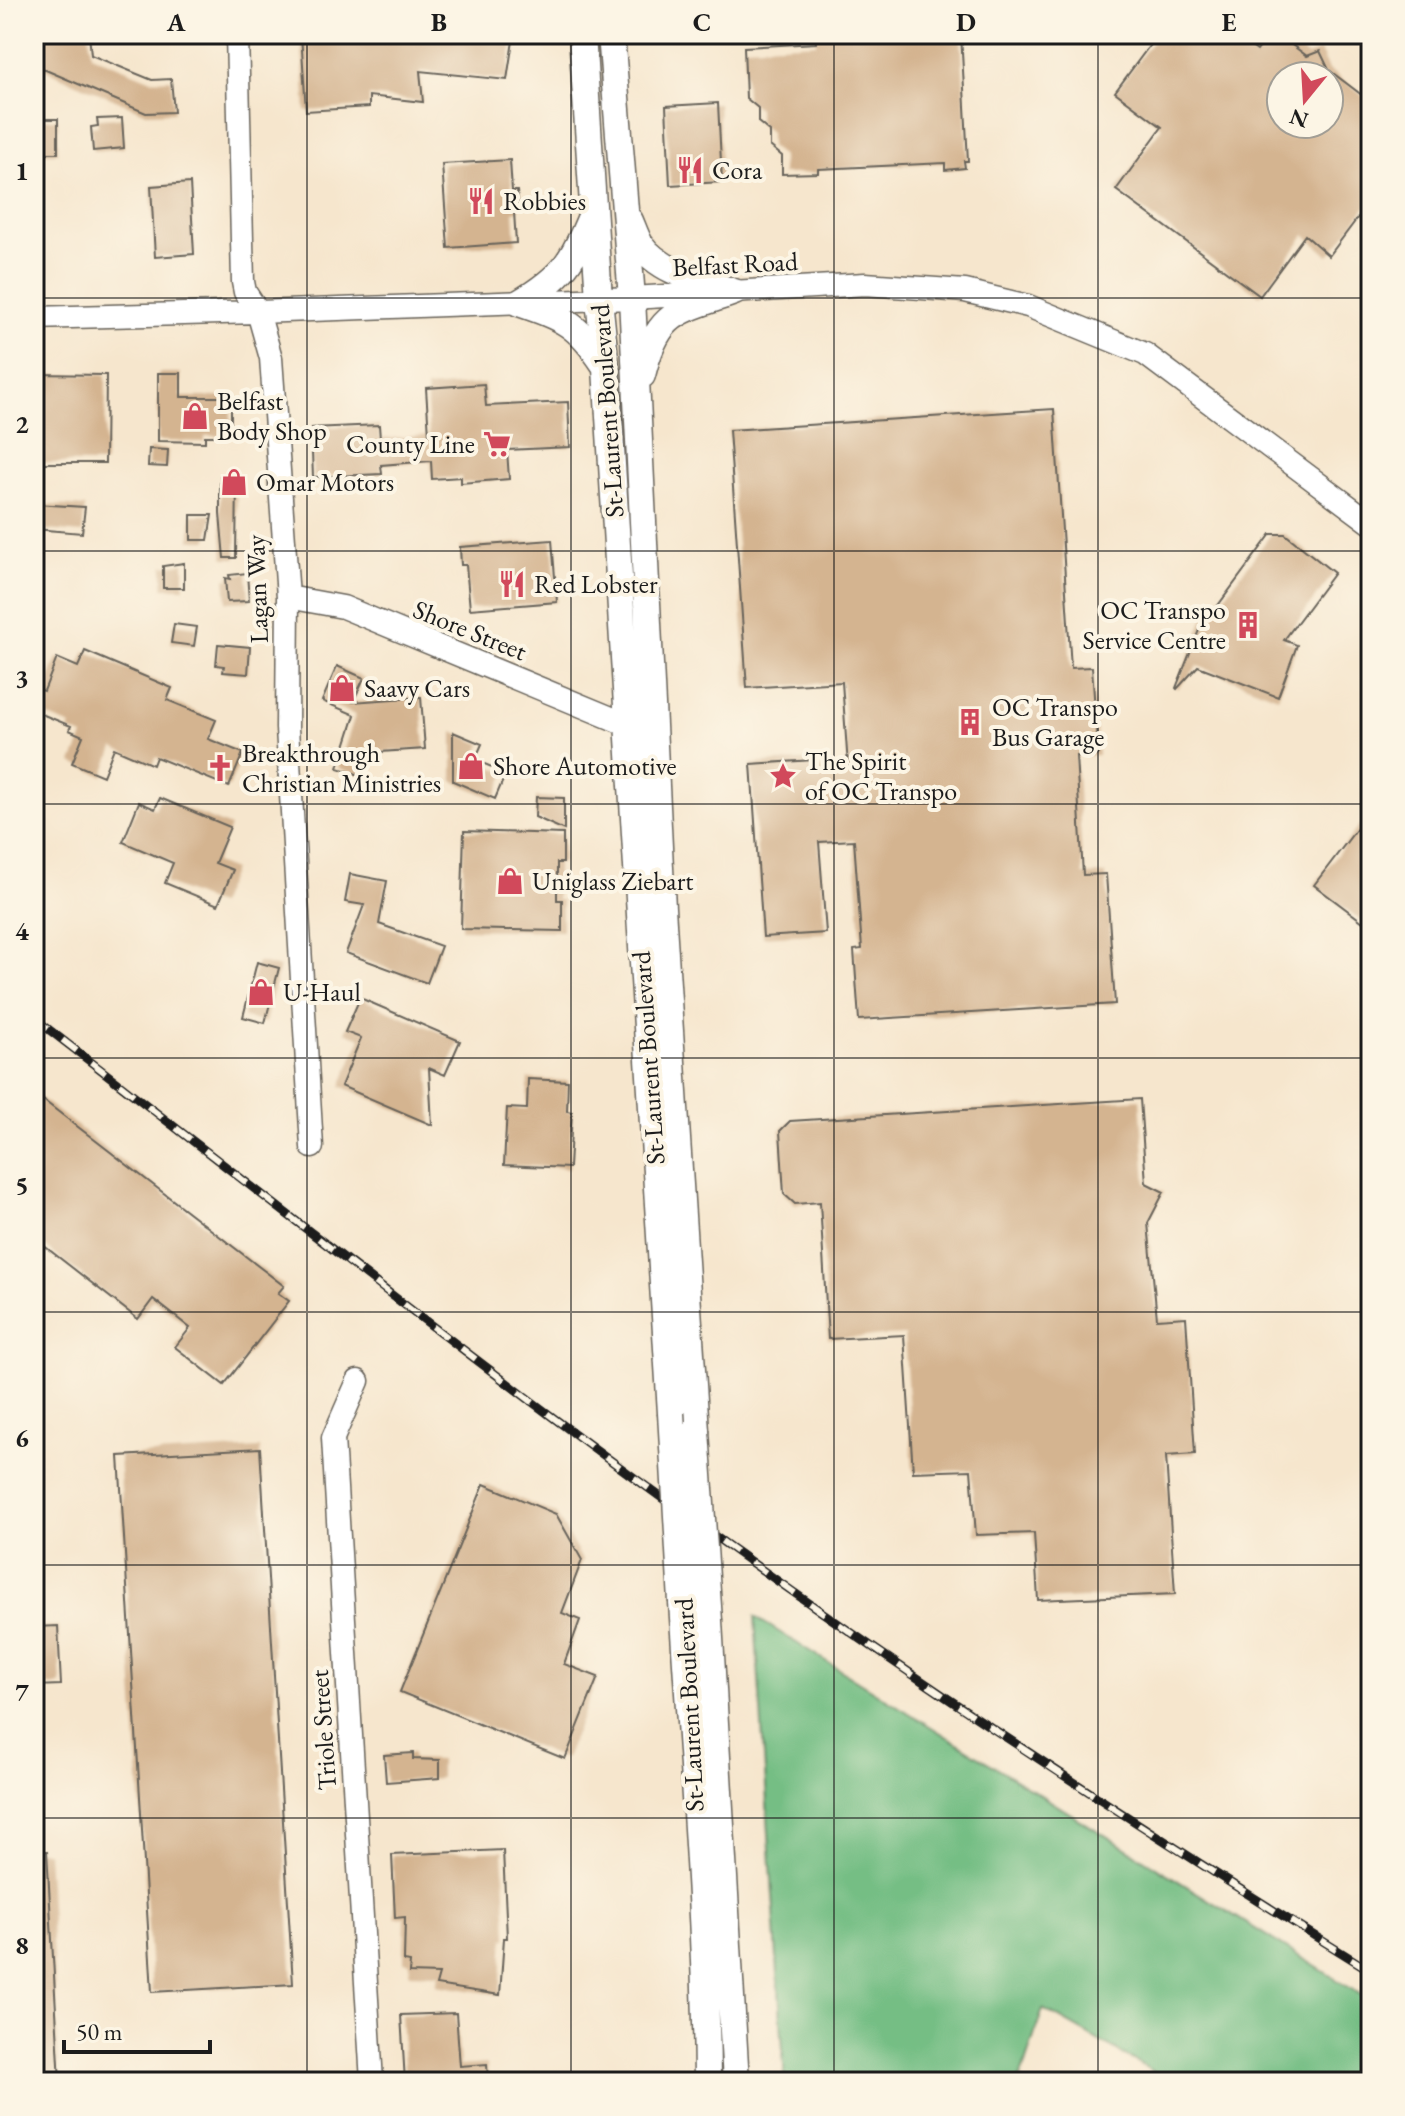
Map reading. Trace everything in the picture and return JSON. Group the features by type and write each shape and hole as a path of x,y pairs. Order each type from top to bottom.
{"main road":[{"name":"St-Laurent Boulevard","path":"582,34 606,368 671,1413 698,1863 707,2082"},
{"name":"St-Laurent Boulevard","path":"611,34 627,212 662,908 736,2082"},
{"path":"519,303 546,287 565,267 594,211"},
{"path":"627,212 639,243 657,261 734,292"},
{"path":"637,398 648,353 663,325 681,311 734,292"},
{"path":"519,303 569,324 587,339 606,368"}],"street":[{"name":"Lagan Way","path":"237,34 243,282 245,292 258,312 271,358 288,597 287,728 312,1147"},
{"name":"Belfast Road","path":"34,318 519,303 865,284 965,291 1028,306 1145,354 1371,523"},
{"name":"Shore Street","path":"288,597 343,607 628,725"},
{"name":"Triole Street","path":"358,1381 333,1438 372,2082"}],"green space":[{"path":"755,1617 1371,2001 1371,2082 1172,2082 1043,2009 1019,2082 785,2082"}],"building":[{"path":"34,34 89,34 91,55 152,80 171,79 174,112 146,113 34,65"},
{"path":"301,34 514,34 507,80 420,71 423,102 369,96 369,107 306,111"},
{"path":"816,34 961,34 968,161 964,161 965,168 945,170 945,163 818,169 818,173 782,174 782,156 770,146 770,132 758,122 758,108 746,98 744,47 816,43"},
{"path":"1158,34 1233,34 1257,51 1270,34 1277,34 1307,56 1320,51 1324,60 1265,60 1265,140 1345,140 1345,82 1371,102 1371,200 1329,256 1305,235 1260,296 1116,190 1162,127 1115,92"},
{"path":"718,103 722,182 670,185 666,106"},
{"path":"122,118 124,148 93,151 91,127 98,126 97,119"},
{"path":"34,119 58,119 58,153 34,153"},
{"name":"Robbies","path":"510,160 512,191 517,191 519,211 514,212 516,243 448,248 442,164"},
{"path":"190,183 194,254 155,257 151,186"},
{"name":"Belfast Body Shop","path":"158,373 181,373 181,397 231,397 231,436 205,436 205,442 158,441"},
{"path":"34,374 106,375 105,463 34,463"},
{"path":"484,384 486,406 568,402 570,447 507,450 509,479 461,483 461,477 432,479 431,461 381,465 382,474 313,477 311,428 379,425 380,439 429,435 426,388"},
{"name":"OC Transpo Bus Garage","path":"1054,409 1071,668 1092,667 1098,755 1076,756 1083,875 1106,874 1115,1004 859,1020 854,950 862,949 854,840 819,842 826,933 763,937 751,764 814,760 814,769 848,766 842,682 747,688 729,430"},
{"path":"149,449 168,450 167,467 148,466"},
{"path":"220,476 237,476 236,558 224,558"},
{"path":"34,504 85,507 82,533 34,529"},
{"path":"191,515 212,515 208,540 191,540"},
{"name":"OC Transpo Service Centre","path":"1271,534 1285,534 1334,573 1284,640 1297,645 1278,697 1198,666 1177,689 1207,610 1216,608"},
{"name":"Red Lobster","path":"552,540 557,602 470,609 466,565 461,565 460,547"},
{"path":"184,563 184,588 163,588 163,566"},
{"path":"247,573 249,601 227,602 225,578"},
{"path":"174,624 197,627 194,646 171,643"},
{"path":"218,644 250,647 248,674 223,672 224,666 216,665"},
{"path":"85,651 172,688 167,700 216,720 208,739 243,753 229,787 156,757 153,765 114,748 103,776 72,763 83,736 69,730 71,726 34,711 34,700 38,689 44,691 57,658 78,667"},
{"path":"337,666 364,678 353,702 421,697 425,749 380,752 377,761 366,757 360,775 338,768 355,715 322,701"},
{"name":"Shore Automotive","path":"453,732 482,744 475,760 506,773 495,799 453,781"},
{"path":"536,797 564,798 564,830 535,817"},
{"path":"160,798 230,827 215,863 233,870 218,905 165,883 173,863 123,842 139,802 155,809"},
{"path":"1371,810 1371,928 1314,885"},
{"name":"Uniglass Ziebart","path":"464,831 563,834 563,863 557,863 557,900 562,900 562,931 461,929"},
{"path":"350,874 387,881 379,924 441,946 427,983 346,953 364,905 345,902"},
{"name":"U-Haul","path":"257,962 279,968 265,1023 243,1017"},
{"path":"360,998 460,1041 445,1075 429,1068 432,1125 341,1086 361,1038 345,1032"},
{"path":"528,1079 568,1081 567,1111 572,1112 569,1168 504,1165 507,1108 527,1109"},
{"path":"34,1093 284,1286 278,1293 289,1301 224,1385 175,1347 190,1328 153,1299 138,1319 34,1238"},
{"path":"1140,1099 1146,1183 1164,1192 1148,1223 1157,1319 1186,1317 1195,1454 1166,1456 1175,1594 1038,1600 1034,1533 976,1535 971,1470 913,1472 904,1335 828,1339 820,1202 795,1204 784,1194 780,1131 790,1121"},
{"path":"260,1448 293,1984 152,1992 119,1456"},
{"path":"484,1484 556,1514 582,1560 562,1613 580,1620 564,1664 598,1677 565,1759 400,1692"},
{"path":"58,1626 61,1685 34,1686 34,1627"},
{"path":"413,1753 413,1759 440,1760 440,1778 386,1782 384,1755"},
{"path":"503,1850 507,1938 504,1938 500,1995 436,1985 439,1974 409,1973 410,1962 404,1961 405,1917 395,1918 392,1855"},
{"path":"34,1851 47,1851 60,2082 34,2082"},
{"path":"456,2013 460,2066 487,2064 488,2082 405,2082 401,2015"}],"railway":[{"path":"34,1018 475,1359 744,1557 1054,1769 1371,1971"}],"place":[{"name":"Cora","path":"690,170"},
{"name":"Robbies","path":"481,201"},
{"name":"Belfast Body Shop","path":"195,416"},
{"name":"County Line","path":"497,444"},
{"name":"Omar Motors","path":"234,482"},
{"name":"Red Lobster","path":"512,584"},
{"name":"OC Transpo Service Centre","path":"1248,625"},
{"name":"Saavy Cars","path":"342,688"},
{"name":"OC Transpo Bus Garage","path":"970,722"},
{"name":"Shore Automotive","path":"471,766"},
{"name":"Breakthrough Christian Ministries","path":"220,768"},
{"name":"The Spirit of OC Transpo","path":"783,776"},
{"name":"Uniglass Ziebart","path":"510,881"},
{"name":"U-Haul","path":"261,992"}]}
